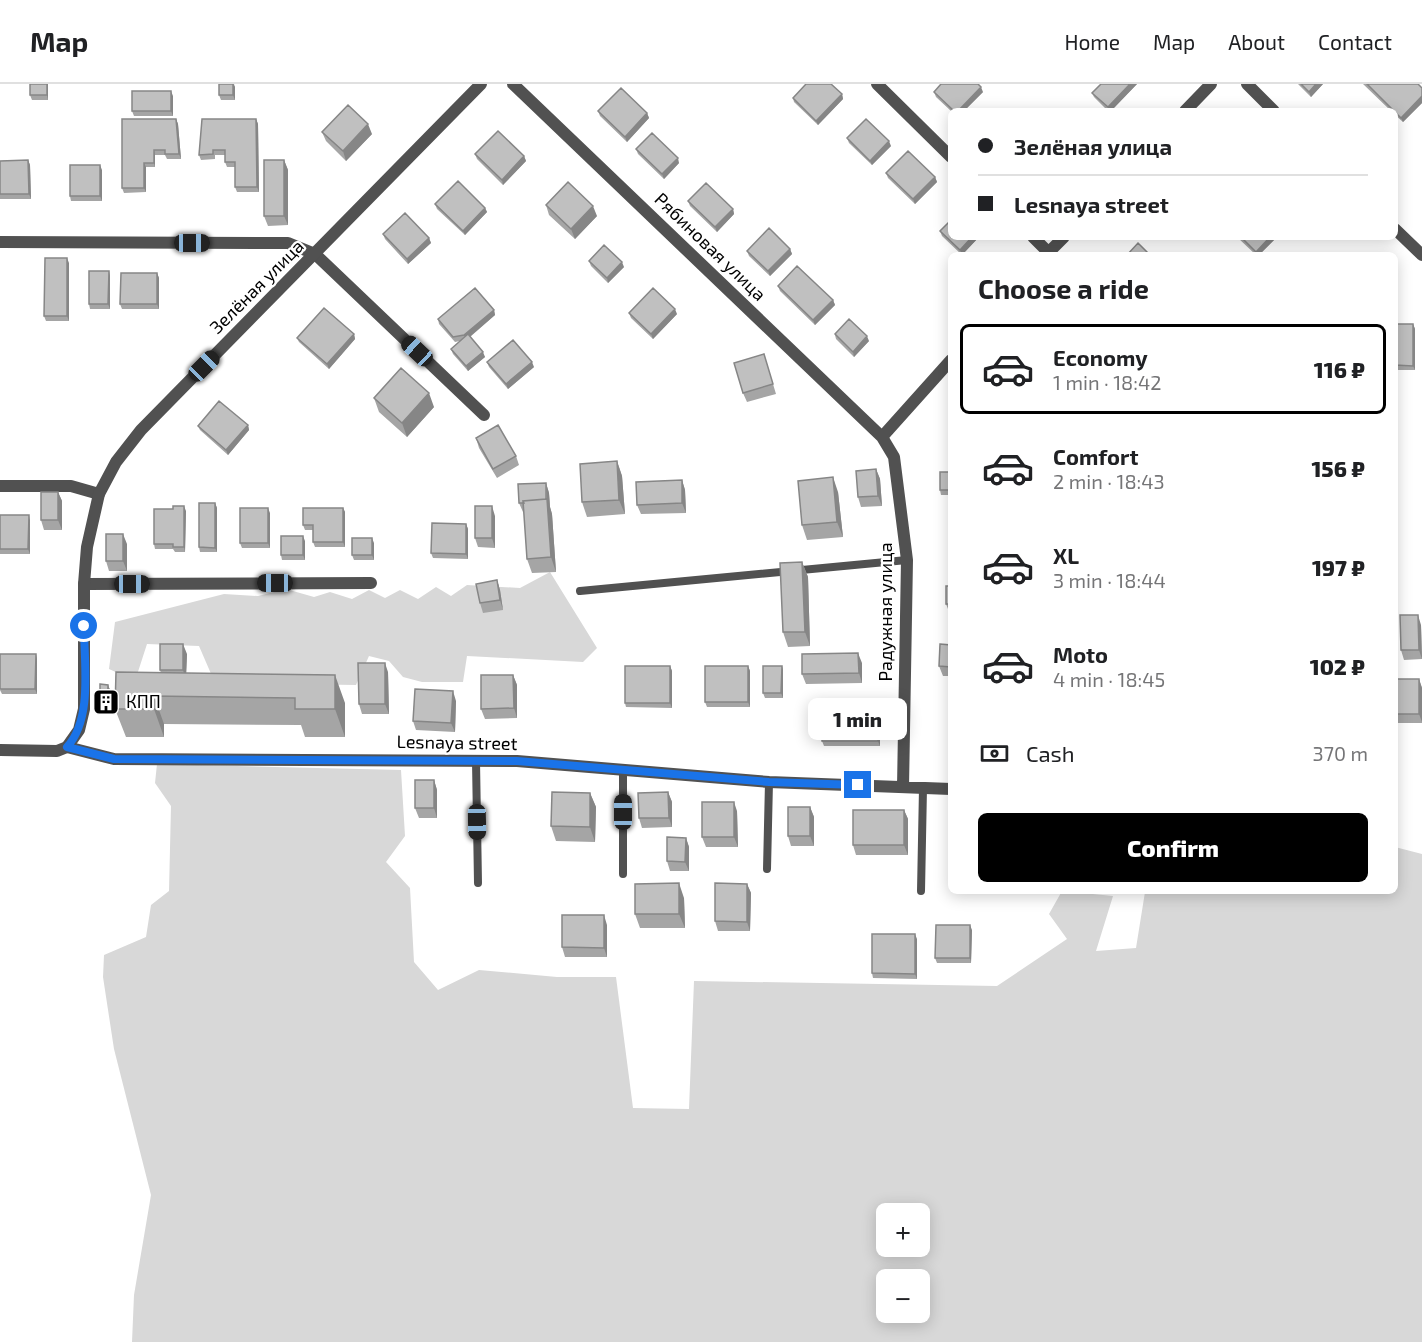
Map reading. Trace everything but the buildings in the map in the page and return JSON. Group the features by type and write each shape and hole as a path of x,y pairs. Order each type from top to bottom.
{"street":[{"name":"Зелёная улица","path":"67,747 80,730 84,709 84,584 87,547 99,494 116,462 141,430 481,84"},
{"name":"Рябиновая улица","path":"513,84 882,437"},
{"path":"877,84 948,154"},
{"path":"1188,108 1211,84"},
{"path":"1246,84 1271,108"},
{"path":"1398,232 1422,255"},
{"path":"1036,240 1047,252"},
{"path":"1051,252 1061,240"},
{"path":"0,243 288,243 315,254 484,416"},
{"path":"882,437 948,363"},
{"name":"Радужная улица","path":"882,437 894,457 907,560 903,787"},
{"path":"0,486 70,486 99,494"},
{"path":"84,584 371,583"},
{"name":"Lesnaya street","path":"0,750 47,752 67,747 114,759 517,761 769,782 948,789"}],"lane":[{"path":"580,591 907,560"},
{"path":"476,761 478,883"},
{"path":"623,770 623,874"},
{"path":"767,869 769,782"},
{"path":"921,891 923,788"}],"shaded area":[{"path":"550,572 597,648 583,662 467,656 463,682 422,682 403,677 389,661 369,656 356,685 215,683 199,646 147,644 135,681 109,669 115,622 224,594 258,596 286,589 314,597 330,592 352,599 369,590 385,598 400,590 418,599 436,587 451,596 467,585 520,588"},
{"path":"157,764 401,770 405,836 386,862 410,888 414,962 438,990 479,970 557,977 616,977 633,1108 689,1109 694,981 997,986 1067,939 1049,914 1060,894 1113,896 1096,951 1136,948 1145,894 1398,894 1398,848 1422,854 1422,1342 132,1342 134,1295 151,1195 114,1049 103,977 104,955 146,937 151,905 169,891 171,806 155,783"}],"place":[{"name":"КПП","path":"106,702"}],"route":[{"path":"84,626 84,709 80,730 67,747 114,759 517,761 769,782 858,785"}]}
